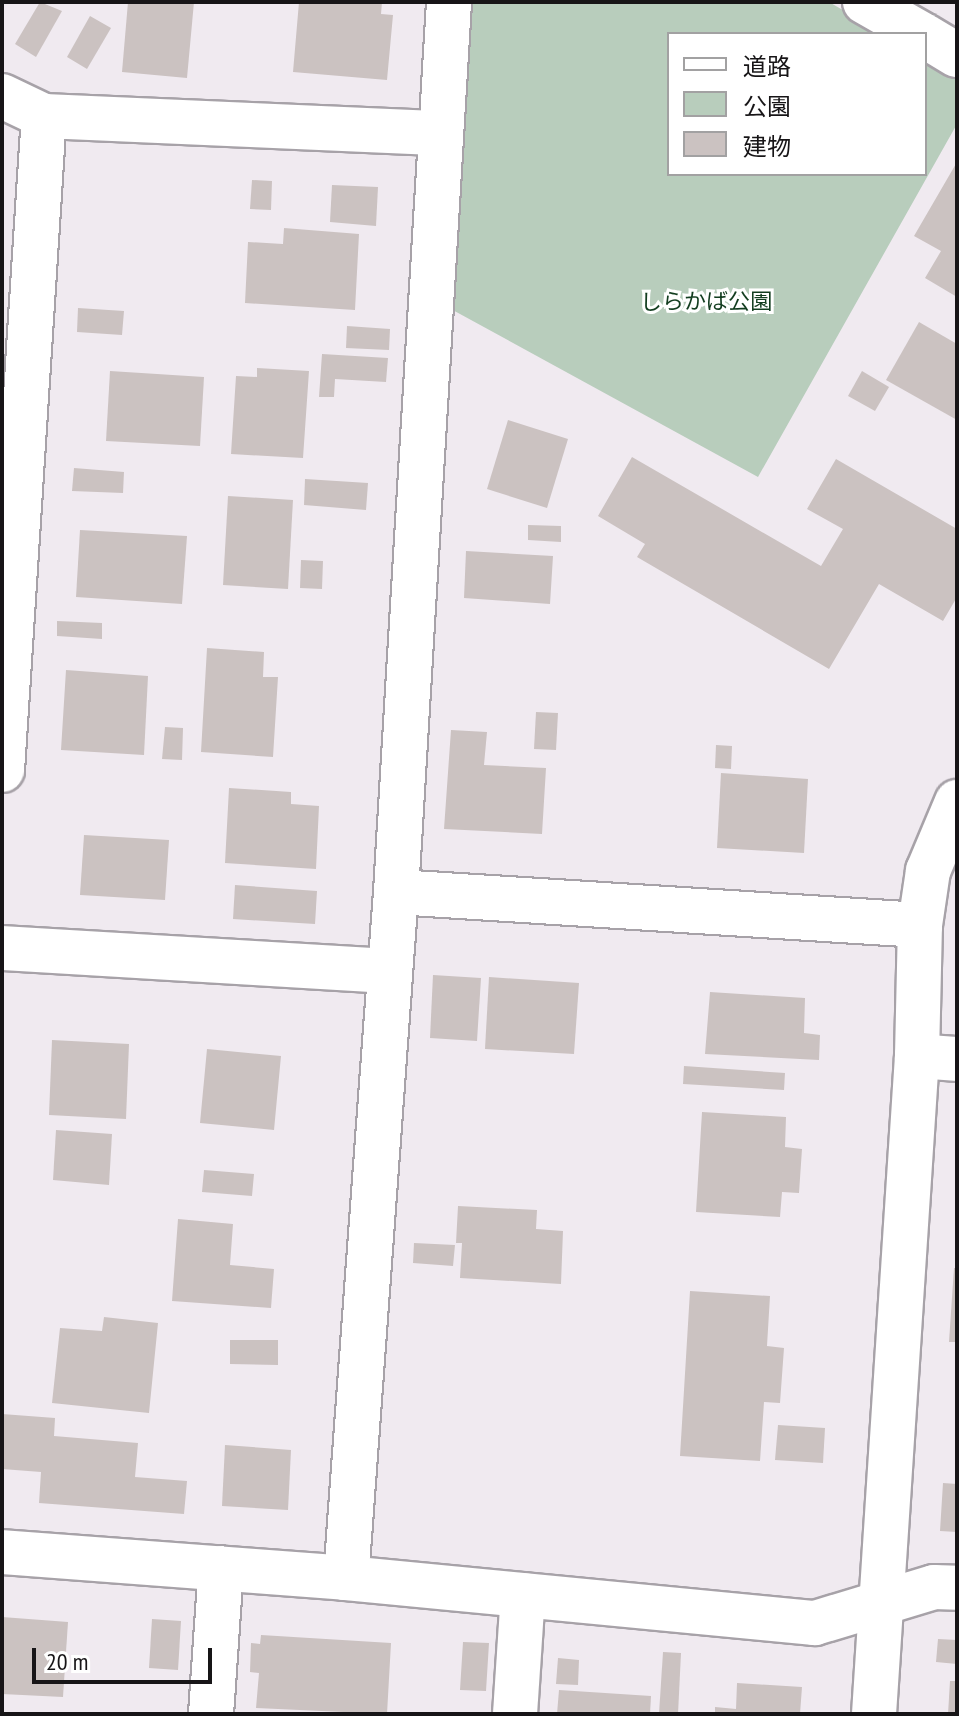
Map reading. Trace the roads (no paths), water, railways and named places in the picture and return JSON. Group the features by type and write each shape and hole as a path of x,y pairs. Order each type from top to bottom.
{"street":[{"path":"346,1578 387,971 396,892 449,2"},
{"path":"865,2 918,32"},
{"path":"927,37 957,55"},
{"path":"2,96 44,116 441,133"},
{"path":"2,770 44,116"},
{"path":"874,1714 881,1605 937,1057 920,925 928,871 957,802"},
{"path":"396,892 920,925"},
{"path":"2,948 387,971"},
{"path":"2,1552 346,1578 815,1623 934,1587 957,1588"},
{"path":"211,1714 221,1568"},
{"path":"515,1714 523,1595"}],"park label":[{"name":"しらかば公園","path":"706,302"}]}
